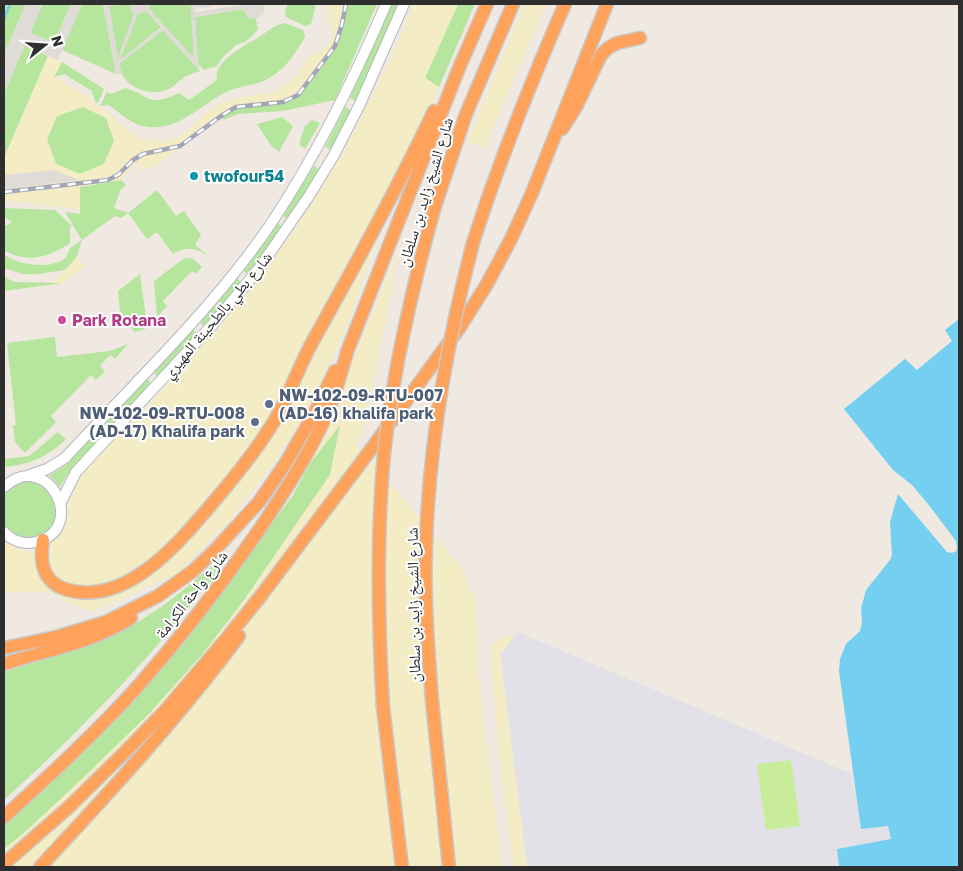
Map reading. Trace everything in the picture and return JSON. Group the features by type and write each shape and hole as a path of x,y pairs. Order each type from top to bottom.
{"highway":[{"name":"شارع الشيخ زايد بن سلطان","path":"347,352 459,68 487,4"},
{"name":"شارع الشيخ زايد بن سلطان","path":"402,867 383,707 378,623 378,538 384,454 396,370 412,287 435,206 466,114 513,4"},
{"name":"شارع الشيخ زايد بن سلطان","path":"449,867 428,658 426,546 432,452 449,342 473,243 489,190 526,95 565,4"},
{"path":"4,864 70,806 165,711 260,597 460,327 487,284 511,239 532,193 549,145 607,4"},
{"path":"549,145 576,107 601,55 617,43 640,38"},
{"path":"42,540 40,558 44,571 50,579 59,586 74,592 91,593 123,583 146,571 183,537 227,486 280,412 309,348 393,195 440,98 459,68"},
{"path":"4,664 96,637 131,618 200,565 259,502 289,457 347,352"},
{"name":"شارع واحة الكرامة","path":"4,817 48,777 139,685 231,571 273,509 316,435 335,394 347,352"},
{"path":"4,648 56,637 106,622 158,596"},
{"path":"40,867 101,802 191,697 244,630 260,597"},
{"path":"4,640 56,637"}],"street":[{"name":"شارع بطي بالطحينة المهيري","path":"6,482 27,476 56,464 65,458 174,342 244,259 272,223 318,147 367,48 386,4"},
{"name":"شارع بطي بالطحينة المهيري","path":"42,540 52,534 58,524 61,514 61,502 76,472 214,323 260,267 309,196 334,155 360,104 404,4"},
{"path":"27,476 38,478 48,483 56,492 61,502"},
{"path":"4,532 14,540 23,543 33,543 42,540"}],"shaded area":[{"path":"26,4 43,4 30,33 54,43 71,4 82,4 58,60 25,45 4,93 4,54"},
{"path":"103,4 130,4 145,4 150,6 149,9 194,58 192,4 216,4 207,8 196,7 195,12 242,5 240,4 264,4 264,14 256,19 248,18 243,9 195,17 198,64 201,66 198,68 163,30 119,64 122,75 116,74","holes":["130,4 131,10 134,13 118,58 109,6","146,11 161,28 120,60 138,14"]},
{"path":"54,170 79,180 4,189 4,175"},
{"path":"518,632 852,774 861,829 889,826 891,839 837,849 839,867 527,867 500,654"}],"green space":[{"path":"4,4 26,4 4,54"},
{"path":"43,4 71,4 54,43 30,33"},
{"path":"82,4 103,4 116,74 62,50"},
{"path":"130,4 134,13 118,59 109,6"},
{"path":"145,4 192,4 194,59 149,9 150,6"},
{"path":"288,4 316,4 311,24 305,26 286,17 285,11"},
{"path":"346,4 377,4 335,100 283,111 238,114 224,120 221,116 236,107 298,95 342,26"},
{"path":"391,4 398,4 355,101 350,98"},
{"path":"458,4 475,4 439,87 425,78"},
{"path":"243,9 247,16 256,19 258,30 245,42 236,45 224,56 217,66 204,70 198,64 195,17"},
{"path":"146,11 161,27 119,61 138,14"},
{"path":"285,23 303,30 305,37 295,54 282,69 266,80 231,90 221,95 182,120 161,127 143,126 128,119 109,105 100,106 107,92 111,94 126,88 151,100 162,100 179,93 189,100 217,80 217,73 220,67 232,54 272,28"},
{"path":"163,30 200,71 186,76 173,87 160,92 148,92 136,88 127,81 119,64"},
{"path":"25,45 48,56 4,158 4,93"},
{"path":"62,62 104,89 98,103 95,102 92,91 64,74 54,77"},
{"path":"83,107 106,118 114,141 104,164 79,175 56,164 47,139 57,116"},
{"path":"345,107 351,110 331,150 325,147"},
{"path":"282,117 293,126 279,152 270,144 257,124"},
{"path":"312,120 320,123 305,149 299,144 305,126"},
{"path":"314,166 319,169 288,219 283,216"},
{"path":"121,180 126,185 121,189 114,208 128,213 121,218 115,216 82,240 65,212 80,214 80,187"},
{"path":"157,190 176,216 184,211 201,235 195,245 209,256 191,249 178,251 173,254 157,232 147,239 128,213"},
{"path":"4,208 55,210 72,226 70,228 70,243 46,255 29,258 4,250 4,227 12,222 4,217"},
{"path":"277,223 283,227 249,275 243,271"},
{"path":"82,240 77,256 64,270 23,274 4,268 4,255 26,264 43,265 59,262 66,258 70,248"},
{"path":"189,258 202,267 196,274 192,271 163,301 167,306 157,317 154,281 183,259"},
{"path":"140,274 147,325 145,329 134,332 120,311 118,291"},
{"path":"4,277 15,282 63,283 4,291"},
{"path":"237,278 242,283 205,328 200,323"},
{"path":"193,330 198,334 159,378 154,373"},
{"path":"55,337 57,357 110,351 128,344 115,359 110,355 100,366 105,371 96,380 91,375 51,416 56,422 25,453 15,442 13,425 16,425 7,343"},
{"path":"147,379 152,384 112,427 107,422"},
{"path":"341,424 330,475 242,603 201,656 149,714 80,781 4,849 4,820 162,667 292,497 311,462"},
{"path":"101,427 106,432 70,470 60,487 49,475 65,466"},
{"path":"58,432 66,439 52,451 30,462 4,467 4,459 29,456"},
{"path":"27,481 45,486 51,493 55,500 56,516 50,529 44,534 36,537 22,538 7,531 4,526 4,499 10,487"},
{"path":"223,556 227,560 205,590 203,590 133,673 83,725 4,800 4,672 81,647 122,631 168,602"},
{"path":"791,760 800,826 766,830 757,764"}],"sand":[{"path":"330,4 346,4 342,26 335,46 298,95 283,102 236,107 150,169 140,170 137,162 121,180 80,187 80,210 4,200 4,189 78,180 4,175 4,158 48,56 62,62 54,77 92,98 95,105 102,108 133,134 148,140 171,140 180,137 219,104 241,97 273,92 291,81 312,53 324,50 331,41 332,30 326,19","holes":["83,107 106,118 114,141 104,164 80,174 56,164 47,139 57,116"]},
{"path":"414,4 458,4 425,78 439,87 373,252 345,332 305,415 271,467 230,520 178,573 90,612 47,592 4,592 4,541 17,549 30,552 57,538 63,529 66,519 66,508 80,476 142,412 240,304 292,234 340,158 390,60"},
{"path":"525,4 546,4 485,147 467,142"},
{"path":"400,246 363,432 356,443 460,566 476,601 478,676 502,867 4,867 4,849 80,781 149,714 201,656 242,603 330,475 340,425 311,462"},
{"path":"77,256 85,266 63,283 52,283 71,264"},
{"path":"515,636 500,654 527,867 513,867 499,755 490,647 499,638"}],"water":[{"path":"959,319 959,867 839,867 837,849 891,839 888,826 861,829 839,671 840,659 846,644 860,631 862,623 861,609 866,590 892,555 890,522 898,494 947,552 952,553 957,548 956,541 928,504 912,485 893,470 844,409 905,359 917,370 952,341 945,330"}],"waterway":[{"path":"4,19 10,4"}],"railway":[{"path":"4,192 108,180 118,175 133,160 143,154 180,146 236,107 283,102 298,95 335,46 346,4"}],"place":[{"name":"twofour54","path":"194,176"},
{"name":"Park Rotana","path":"62,320"},
{"name":"NW-102-09-RTU-007 (AD-16) khalifa park","path":"269,404"},
{"name":"NW-102-09-RTU-008 (AD-17) Khalifa park","path":"255,422"}]}
